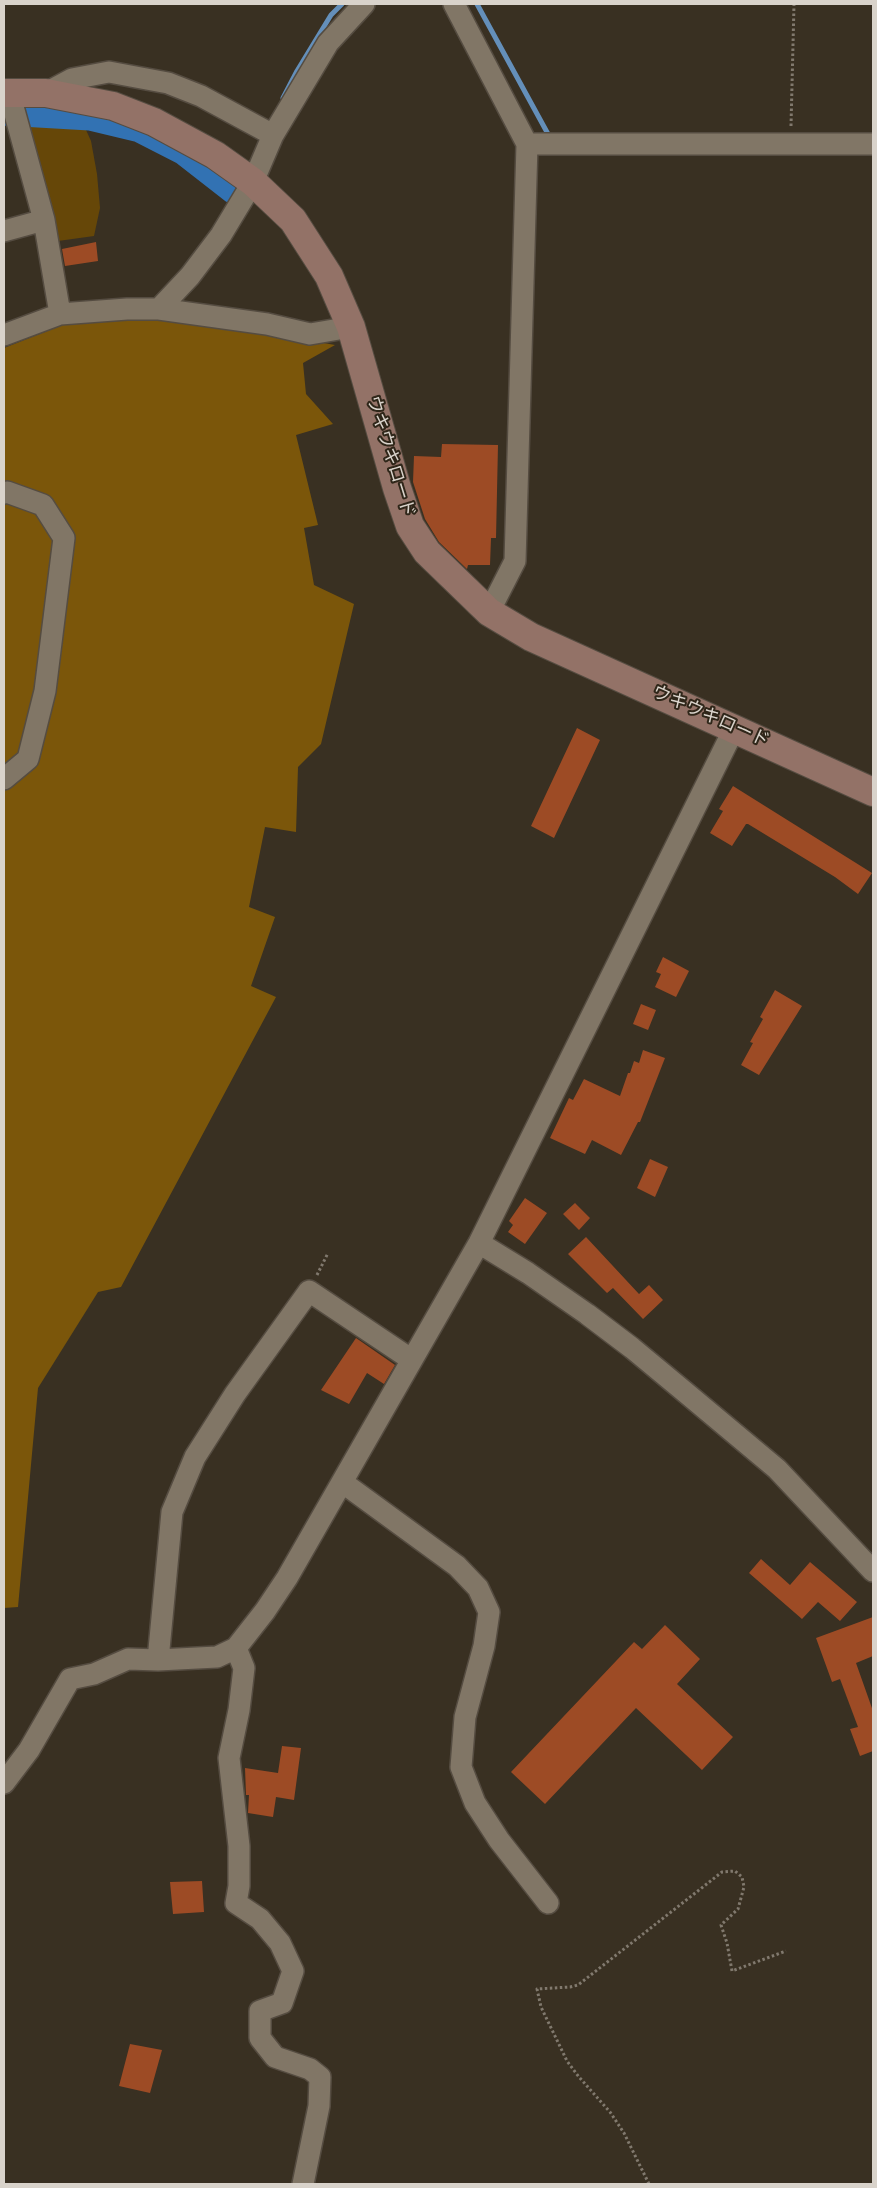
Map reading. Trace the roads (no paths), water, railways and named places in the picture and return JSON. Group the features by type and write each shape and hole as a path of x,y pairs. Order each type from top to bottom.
{"street":[{"path":"159,309 190,276 222,235 253,182 273,135 328,43 364,4"},
{"path":"454,4 527,144 515,561 489,612"},
{"path":"46,93 72,79 109,72 168,83 201,96 273,135"},
{"path":"7,92 44,220 60,314"},
{"name":"ウキウキロード","path":"7,92 46,93 112,106 154,122 215,155 253,182 293,220 328,276 351,327 397,488 410,526 427,552 467,594 489,612 531,637 873,792"},
{"path":"527,144 873,144"},
{"path":"4,231 44,220"},
{"path":"4,335 60,314 159,309 267,324 310,334 351,327"},
{"path":"4,494 7,492 43,505 64,538 45,691 28,759 4,779"},
{"path":"4,1783 29,1750 70,1679 94,1674 128,1658 158,1660 218,1657 236,1648 287,1578 479,1243 734,729"},
{"path":"479,1243 528,1273 587,1314 686,1392 777,1470 873,1571"},
{"path":"158,1660 172,1512 200,1449 235,1394 309,1291 412,1360"},
{"path":"342,1482 457,1566 478,1588 489,1612 484,1646 465,1717 461,1767 475,1803 499,1840 548,1903"},
{"path":"236,1648 244,1668 239,1710 229,1758 239,1846 236,1903 260,1919 280,1944 293,1971 282,2003 260,2012 260,2038 275,2057 310,2070 320,2077 319,2106 303,2184"}],"waterway":[{"path":"283,98 331,15 342,4"},
{"path":"477,4 548,134"},
{"path":"4,110 90,115 140,127 185,150 235,189"}]}
